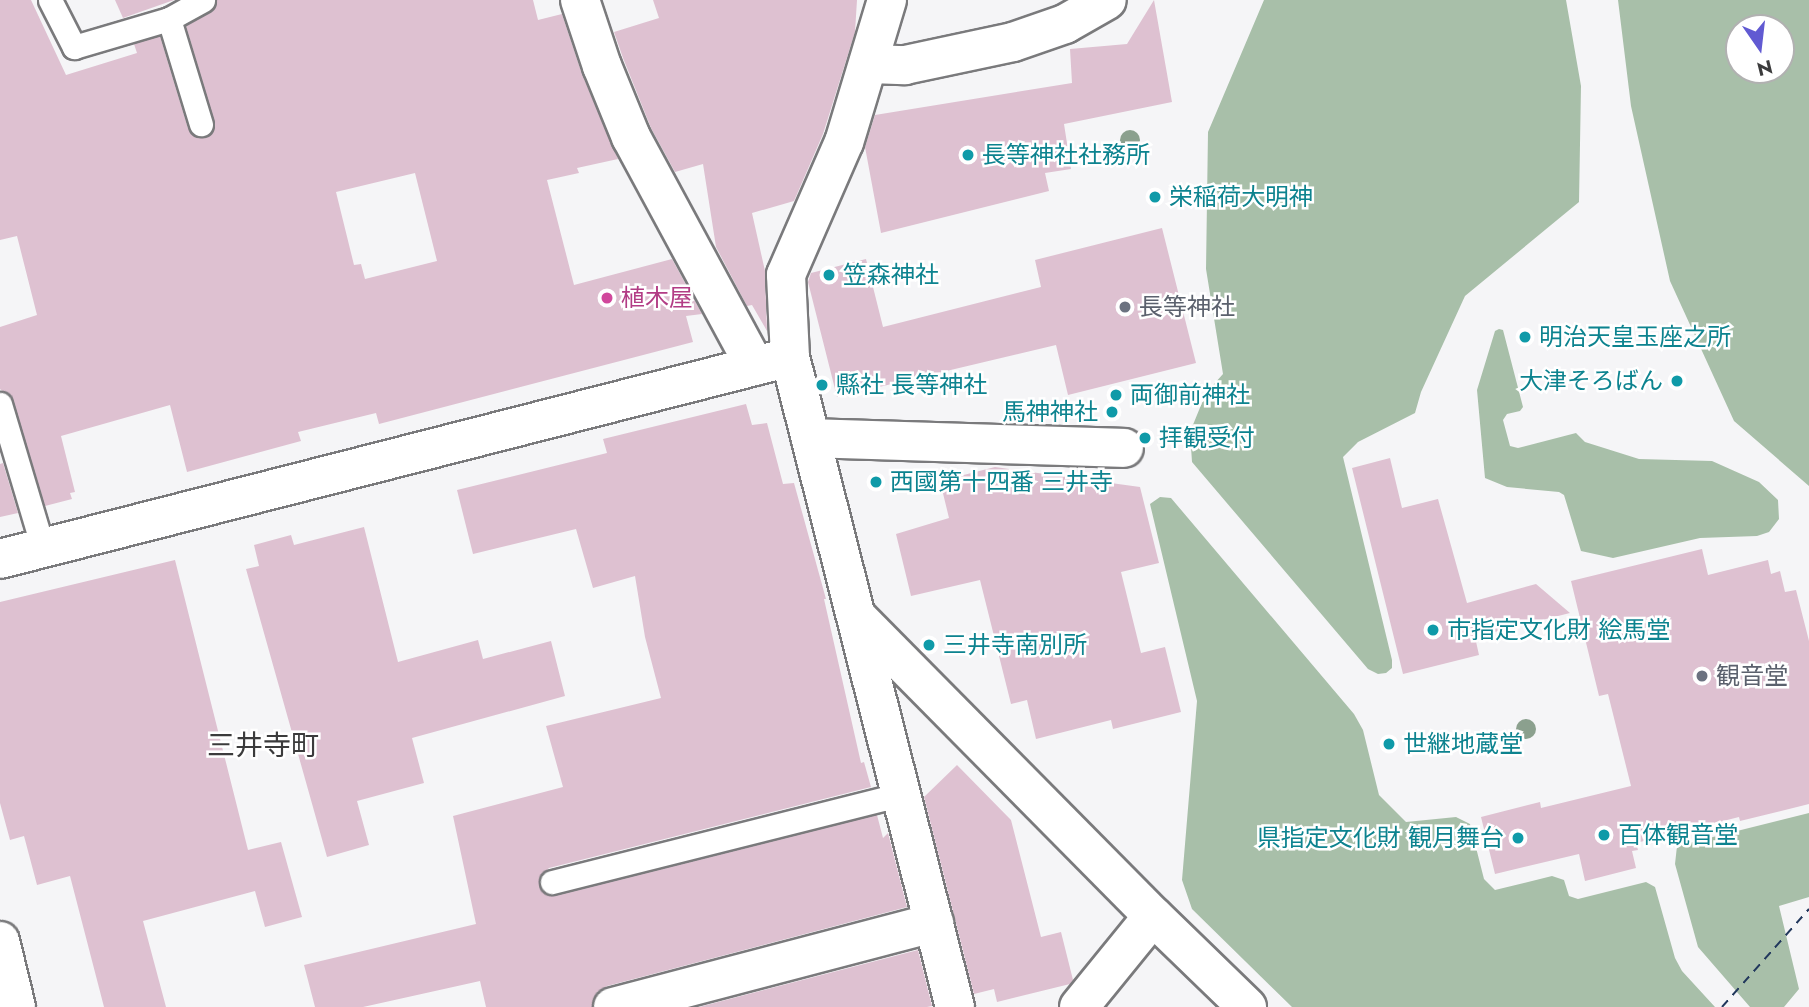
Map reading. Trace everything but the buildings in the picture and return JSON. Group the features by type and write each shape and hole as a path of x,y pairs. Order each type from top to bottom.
{"street":[{"path":"580,0 602,66 631,137 772,362 811,438 955,1007"},
{"path":"772,362 786,275 844,142 870,64 887,0"},
{"path":"870,64 905,65 1013,42 1065,24 1107,0"},
{"path":"0,559 772,362"},
{"path":"811,438 1124,448"},
{"path":"858,618 1153,916 1247,1007"},
{"path":"1079,1007 1153,916"},
{"path":"612,1007 934,923"},
{"path":"0,941 16,1007"}],"lane":[{"path":"50,0 74,47 169,19 203,0"},
{"path":"169,19 201,124"},
{"path":"0,404 43,548"},
{"path":"552,882 902,794"}],"green space":[{"path":"1264,0 1566,0 1581,86 1579,202 1465,296 1421,392 1415,413 1358,442 1343,457 1392,660 1392,668 1386,673 1378,674 1368,669 1192,462 1190,432 1206,393 1223,374 1206,269 1208,132"},
{"path":"1618,0 1809,0 1809,486 1734,421 1670,281 1631,106"},
{"path":"1503,330 1523,407 1520,411 1507,414 1503,420 1510,446 1518,448 1576,433 1585,442 1639,459 1712,461 1759,482 1778,500 1779,519 1769,532 1757,536 1700,538 1613,558 1581,551 1564,495 1559,492 1507,487 1485,478 1477,390 1495,331"},
{"path":"1160,497 1171,498 1354,714 1363,730 1379,795 1406,822 1456,817 1470,824 1484,879 1495,890 1552,876 1564,880 1569,896 1578,899 1646,882 1655,887 1675,958 1682,971 1715,1007 1292,1007 1192,909 1182,880 1197,701 1150,504"},
{"path":"1809,813 1809,897 1779,906 1799,989 1784,1007 1750,1007 1698,947 1675,864 1677,846"}],"ferry route":[{"path":"1722,1007 1809,909"}],"place":[{"name":"長等神社社務所","path":"968,155"},
{"name":"栄稲荷大明神","path":"1155,197"},
{"name":"笠森神社","path":"829,275"},
{"name":"植木屋","path":"607,298"},
{"name":"長等神社","path":"1125,307"},
{"name":"明治天皇玉座之所","path":"1525,337"},
{"name":"大津そろばん","path":"1677,381"},
{"name":"縣社 長等神社","path":"822,385"},
{"name":"両御前神社","path":"1116,395"},
{"name":"馬神神社","path":"1112,412"},
{"name":"拝観受付","path":"1145,438"},
{"name":"西國第十四番 三井寺","path":"876,482"},
{"name":"市指定文化財 絵馬堂","path":"1433,630"},
{"name":"三井寺南別所","path":"929,645"},
{"name":"観音堂","path":"1702,676"},
{"name":"世継地蔵堂","path":"1389,744"},
{"name":"百体観音堂","path":"1604,835"},
{"name":"県指定文化財 観月舞台","path":"1518,838"}],"district":[{"name":"三井寺町","path":"263,746"}]}
